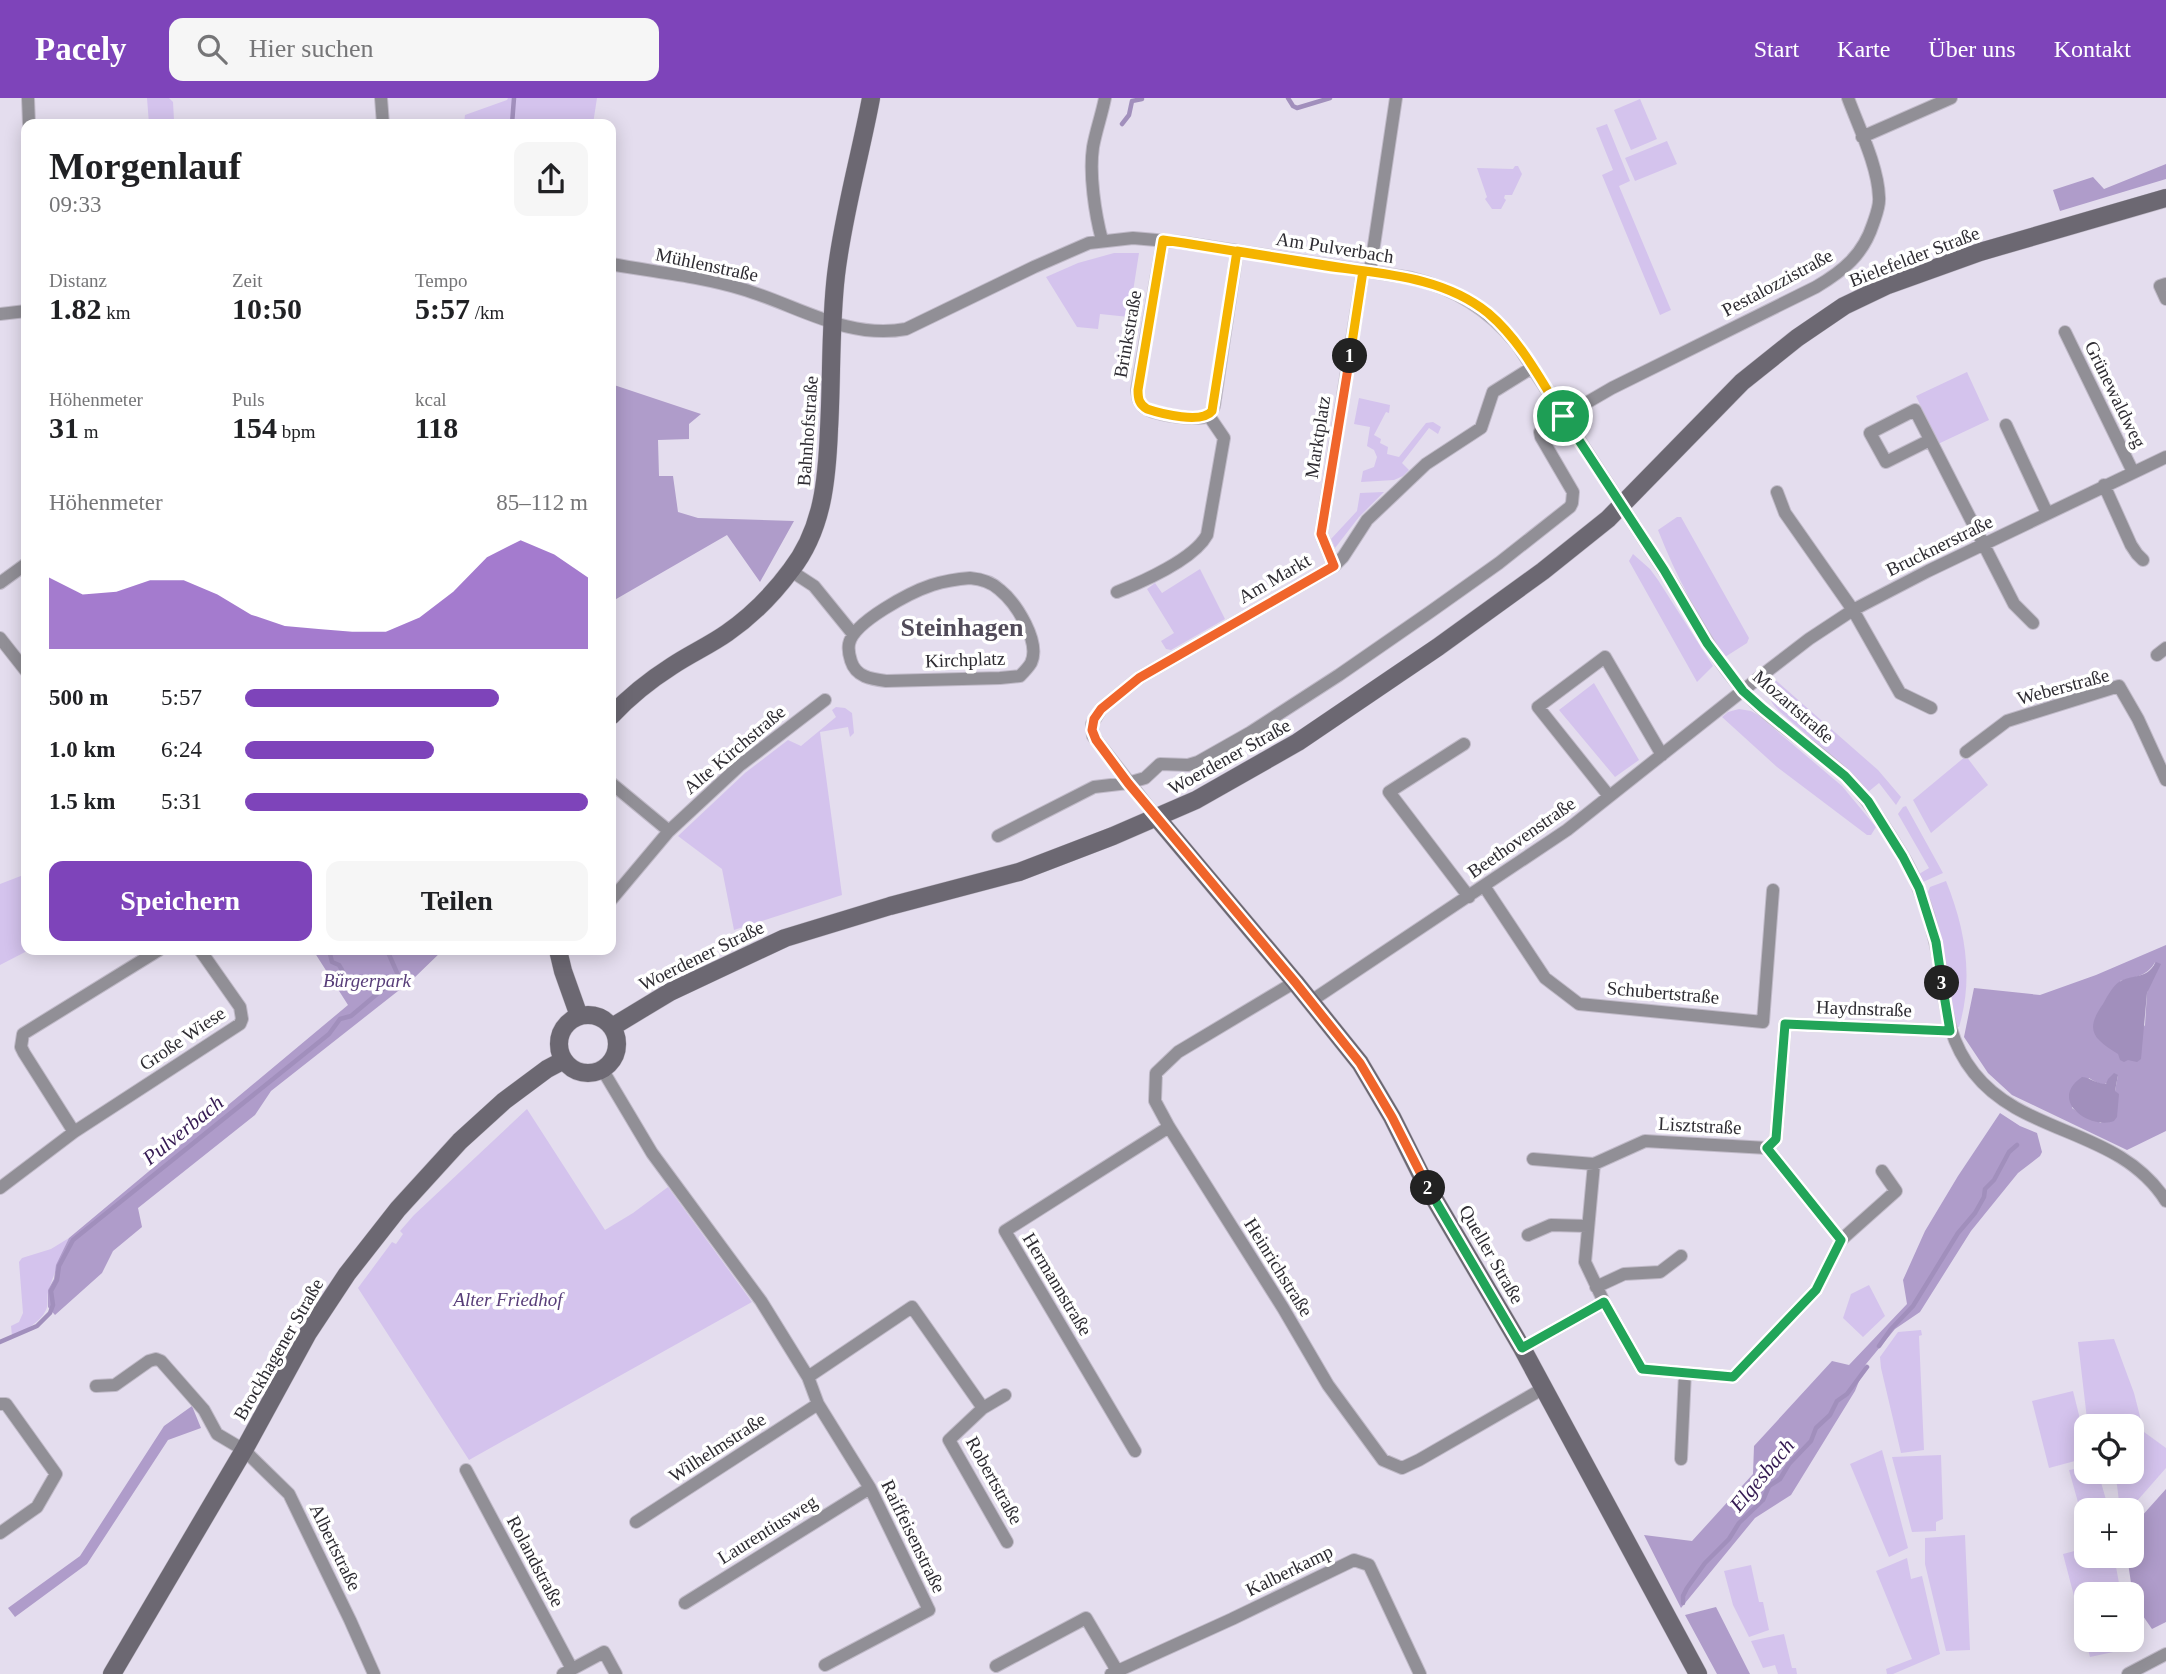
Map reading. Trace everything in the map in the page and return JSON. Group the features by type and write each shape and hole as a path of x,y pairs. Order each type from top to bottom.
{"main road":[{"name":"Bahnhofstraße","path":"616,711 646,684 743,622 791,571 808,545 826,485 832,392 832,323 842,237 871,98"},
{"name":"Bielefelder Straße","path":"1622,505 1742,382 1797,338 1844,306 1888,285 1969,256 2166,198"},
{"name":"Woerdener Straße","path":"612,1027 670,992 785,937 890,905 1019,872 1196,800 1298,742 1389,681 1533,579 1622,505"},
{"name":"Queller Straße","path":"1157,818 1360,1063 1392,1117 1425,1183 1522,1348 1698,1674"},
{"path":"559,955 579,1016"},
{"path":"579,1016 597,1016 612,1027 616,1036 615,1054 603,1069 594,1072 577,1071 564,1060 559,1043 560,1034 571,1020 579,1016"},
{"name":"Brockhagener Straße","path":"112,1674 244,1450 308,1333 347,1274 398,1209 460,1141 504,1101 547,1069 564,1060"}],"street":[{"path":"27,98 29,119"},
{"path":"381,98 383,119"},
{"path":"1102,240 1097,222 1093,149 1105,98"},
{"name":"Marktplatz","path":"1334,566 1321,534 1396,98"},
{"name":"Pestalozzistraße","path":"1563,416 1612,388 1816,287 1846,267 1867,240 1880,202 1875,175 1848,98"},
{"path":"1862,137 1951,98"},
{"name":"Am Pulverbach","path":"832,323 859,330 890,332 906,329 1044,262 1102,240 1163,240 1423,281 1464,297 1503,327 1622,505"},
{"name":"Brinkstraße","path":"1163,240 1138,399 1142,405 1154,411 1197,419 1209,416"},
{"path":"1117,592 1144,581 1194,551 1203,544 1207,535 1224,438 1209,416 1214,406 1237,251"},
{"name":"Mühlenstraße","path":"616,265 744,289 832,323"},
{"path":"2166,284 2160,286 2166,299"},
{"path":"0,314 21,312"},
{"name":"Grünewaldweg","path":"2065,332 2133,472"},
{"name":"Am Markt","path":"1157,818 1093,736 1092,724 1101,709 1139,678 1334,566 1367,520 1426,464 1481,428 1493,392 1532,367"},
{"path":"1930,440 1886,462 1870,433 1915,410 2014,604 2033,623"},
{"path":"998,836 1094,787 1145,778 1160,764 1188,765 1198,762 1251,732 1339,675 1499,563 1567,509 1573,498 1572,488 1540,435 1542,428 1563,416"},
{"path":"2006,425 2047,513"},
{"name":"Brucknerstraße","path":"1743,691 1809,639 1853,610 1983,544 2166,457"},
{"path":"2104,485 2131,545 2143,560"},
{"path":"1777,492 1784,513 1853,610 1900,693 1931,708"},
{"name":"Mozartstraße","path":"1622,505 1707,643 1743,691 1845,776 1868,801 1903,857 1919,888 1936,942 1950,1031 1960,1053 1975,1075 2008,1104 2099,1144 2123,1158 2138,1168 2158,1188 2166,1201"},
{"path":"0,583 21,568"},
{"path":"791,571 814,586 853,634"},
{"name":"Kirchplatz","path":"981,579 993,584 1023,617 1033,653 1026,670 1020,676 1011,678 886,681 859,674 852,666 849,643 853,634 869,619 911,593 950,580 981,579"},
{"path":"0,638 21,665"},
{"path":"1609,796 1538,707 1605,657 1662,755"},
{"name":"Weberstraße","path":"1966,752 2007,721 2119,686 2138,719 2166,780"},
{"name":"Beethovenstraße","path":"1311,1001 1567,830 1743,691"},
{"name":"Alte Kirchstraße","path":"616,894 669,831 739,766 825,700"},
{"path":"1464,744 1389,792 1469,897"},
{"path":"616,787 669,831"},
{"name":"Schubertstraße","path":"1484,887 1545,978 1579,1004 1763,1022 1773,890"},
{"path":"74,1132 24,1054 21,1047 23,1034 151,955"},
{"name":"Große Wiese","path":"0,1188 74,1132 240,1024 240,1007 204,955"},
{"name":"Heinrichstraße","path":"1295,982 1178,1052 1156,1073 1155,1101 1328,1385 1383,1460 1402,1468 1544,1388"},
{"name":"Haydnstraße","path":"1767,1148 1776,1139 1785,1024 1950,1031"},
{"name":"Raiffeisenstraße","path":"603,1069 652,1153 761,1301 808,1377 818,1404 870,1488 929,1610 825,1665"},
{"name":"Hermannstraße","path":"1135,1451 1005,1231 1170,1127"},
{"name":"Lisztstraße","path":"1532,1159 1594,1164 1645,1142 1767,1148"},
{"path":"1767,1148 1841,1240"},
{"path":"1594,1164 1585,1262 1642,1369 1733,1377 1816,1290 1841,1240 1896,1191 1882,1171"},
{"path":"1528,1235 1551,1225 1587,1226"},
{"path":"1597,1287 1624,1273 1660,1272 1681,1256"},
{"path":"1522,1348 1604,1302"},
{"name":"Robertstraße","path":"808,1377 912,1307 983,1408"},
{"name":"Albertstraße","path":"96,1386 115,1385 149,1362 156,1359 162,1362 204,1410 217,1434 244,1450 289,1494 374,1674"},
{"path":"1681,1459 1685,1373"},
{"name":"Robertstraße","path":"1005,1395 983,1408 949,1440 1007,1542"},
{"path":"0,1405 6,1404 56,1474 37,1507 0,1533"},
{"name":"Wilhelmstraße","path":"636,1522 818,1404"},
{"name":"Rolandstraße","path":"466,1470 567,1672"},
{"name":"Laurentiusweg","path":"685,1604 870,1488"},
{"name":"Kalberkamp","path":"1116,1673 1354,1560 1369,1565 1420,1674"},
{"path":"996,1666 1086,1618 1116,1673"},
{"path":"567,1672 604,1652 616,1674"},
{"path":"2128,1674 2166,1654"}],"green space":[{"path":"147,98 169,98 173,102 174,119 149,119"},
{"path":"597,98 594,119 465,119 465,115 507,100"},
{"path":"1640,99 1657,139 1631,150 1614,110"},
{"path":"1607,124 1630,181 1619,186 1671,310 1660,315 1602,175 1613,170 1596,128"},
{"path":"1667,141 1677,164 1635,181 1625,158"},
{"path":"2166,164 2166,179 2060,211 2053,190 2093,177 2104,189"},
{"path":"1518,166 1522,174 1512,195 1505,195 1506,200 1501,209 1492,209 1485,199 1487,197 1477,168 1513,169"},
{"path":"1114,253 1139,253 1129,317 1100,314 1098,329 1077,327 1046,277 1078,263"},
{"path":"1967,372 1989,420 1938,444 1916,396"},
{"path":"616,386 701,414 689,424 689,439 658,440 659,476 673,476 678,512 698,518 794,521 760,582 727,535 616,599"},
{"path":"1359,398 1390,405 1389,413 1386,412 1374,435 1381,439 1380,443 1388,447 1387,454 1399,457 1426,423 1433,422 1441,427 1438,434 1429,428 1402,463 1409,470 1403,476 1394,480 1361,482 1363,471 1374,467 1377,457 1374,450 1367,446 1370,427 1354,424"},
{"path":"1384,492 1359,517 1335,548 1331,539 1357,511 1360,493"},
{"path":"1681,517 1749,638 1747,643 1725,657 1688,596 1658,530"},
{"path":"1633,554 1658,580 1713,666 1697,682 1629,561"},
{"path":"1200,569 1225,619 1171,650 1166,649 1161,641 1174,633 1147,589 1155,583 1162,593"},
{"path":"1772,677 1878,770 1901,797 1896,805 1879,783 1868,792 1849,771 1779,711 1769,695 1768,686"},
{"path":"1594,683 1639,760 1615,777 1559,710"},
{"path":"836,707 845,708 852,713 854,733 850,737 848,727 820,732 842,895 734,930 722,869 678,836 745,773 788,740 801,746 836,717 832,710"},
{"path":"1739,709 1758,715 1842,786 1876,827 1871,835 1867,835 1777,767 1722,717"},
{"path":"1966,756 1988,785 1931,833 1913,800"},
{"path":"1906,806 1943,873 1923,882 1919,874 1929,868 1898,814"},
{"path":"21,876 21,954 0,965 0,884"},
{"path":"1946,881 1958,917 1965,953 1966,990 1959,1027 1956,1027 1928,892 1930,887"},
{"path":"2166,945 2166,1131 2127,1150 2012,1095 1988,1073 1964,1037 1974,988 2040,995","holes":["2155,962 2147,993 2145,1025 2120,1060 2120,981 2145,973","2118,1075 2115,1091 2101,1123 2072,1108 2089,1078 2104,1084"]},
{"name":"Bürgerpark","path":"316,955 438,955 412,980 271,1091 255,1115 138,1208 142,1227 113,1251 102,1273 55,1315 48,1307 48,1290 69,1238 348,1005"},
{"name":"Alter Friedhof","path":"527,1109 605,1230 668,1187 752,1302 469,1460 358,1288 392,1242 396,1244 403,1234 400,1231 414,1215"},
{"path":"2000,1113 2037,1133 2042,1152 2040,1156 2018,1173 1971,1231 1920,1312 1895,1329 1866,1364 1855,1391 1791,1495 1755,1518 1681,1608 1644,1535 1692,1541 1753,1474 1754,1446 1832,1361 1849,1365 1907,1304 1903,1280 1925,1231"},
{"path":"69,1238 49,1289 47,1308 43,1315 31,1326 12,1336 11,1326 19,1322 23,1313 19,1262 22,1258 51,1249"},
{"path":"1869,1285 1885,1316 1863,1337 1843,1318 1851,1294"},
{"path":"1921,1330 1922,1335 1919,1336 1924,1450 1901,1453 1880,1357 1898,1332"},
{"path":"2114,1339 2139,1414 2086,1414 2078,1342"},
{"path":"2073,1391 2079,1414 2074,1414 2074,1461 2049,1468 2032,1401"},
{"path":"192,1406 201,1428 168,1440 87,1564 15,1617 8,1608 80,1556 164,1426"},
{"path":"2144,1432 2166,1448 2166,1468 2140,1498 2119,1498 2117,1485 2144,1484"},
{"path":"1882,1450 1908,1548 1889,1557 1850,1464"},
{"path":"1941,1455 1943,1519 1936,1522 1936,1531 1912,1532 1892,1457"},
{"path":"2074,1469 2074,1484 2101,1484 2106,1498 2077,1498 2069,1470"},
{"path":"2166,1489 2166,1622 2152,1629 2144,1617 2144,1582 2131,1582 2129,1568 2144,1568 2144,1514"},
{"path":"1965,1535 1970,1650 1946,1651 1925,1564 1925,1538"},
{"path":"2074,1551 2074,1568 2116,1568 2119,1582 2074,1582 2074,1596 2063,1554"},
{"path":"1907,1558 1911,1579 1922,1576 1940,1654 1893,1674 1887,1674 1886,1669 1912,1659 1876,1571"},
{"path":"1751,1565 1759,1602 1763,1602 1769,1630 1749,1637 1733,1605 1724,1571"},
{"path":"1716,1607 1750,1674 1717,1674 1685,1615"},
{"path":"1784,1634 1792,1668 1796,1668 1797,1674 1778,1674 1775,1665 1763,1668 1751,1641"},
{"path":"2089,1652 2113,1652 2090,1657"}],"shaded area":[{"path":"2156,962 2161,964 2147,993 2141,1059 2137,1062 2124,1062 2098,1039 2094,1033 2094,1021 2116,984 2148,972"},
{"path":"2114,1073 2118,1075 2115,1091 2119,1094 2117,1117 2114,1121 2094,1121 2076,1111 2069,1095 2072,1086 2082,1077 2106,1084"}],"waterway":[{"path":"512,119 514,98"},
{"name":"Pulverbach","path":"1288,98 1297,108 1330,98"},
{"name":"Pulverbach","path":"1122,124 1129,115 1132,101 1142,99"},
{"path":"330,955 332,962 342,970 342,988"},
{"name":"Pulverbach","path":"0,1342 37,1326 50,1313 53,1305 51,1291 57,1280 59,1266 73,1240 329,1034 340,1019 351,1016 396,978 398,975 389,955"},
{"name":"Elgesbach","path":"1879,1346 1913,1306 1958,1233 1975,1213 1984,1197 1985,1189 1994,1180 2009,1152 2017,1145"},
{"name":"Elgesbach","path":"1683,1603 1687,1588 1705,1563 1763,1500 1769,1486 1780,1479 1789,1464 1811,1441 1816,1428 1830,1415 1837,1401 1847,1394 1867,1367"}],"district":[{"name":"Steinhagen","path":"962,627"}],"route":[{"path":"1563,416 1517,344 1503,327 1476,305 1445,288 1412,278 1370,272 1284,259 1184,243 1179,242 1163,240 1138,399 1147,409 1197,419 1209,416 1214,406 1237,251 1363,271 1321,534 1334,566 1139,678 1101,709 1092,724 1093,736 1128,783 1360,1063 1392,1117 1425,1183 1522,1348 1604,1302 1642,1369 1733,1377 1816,1290 1841,1240 1767,1148 1776,1139 1785,1024 1950,1031 1936,942 1919,888 1868,801 1845,776 1743,691 1707,643 1664,570 1563,416"}]}
